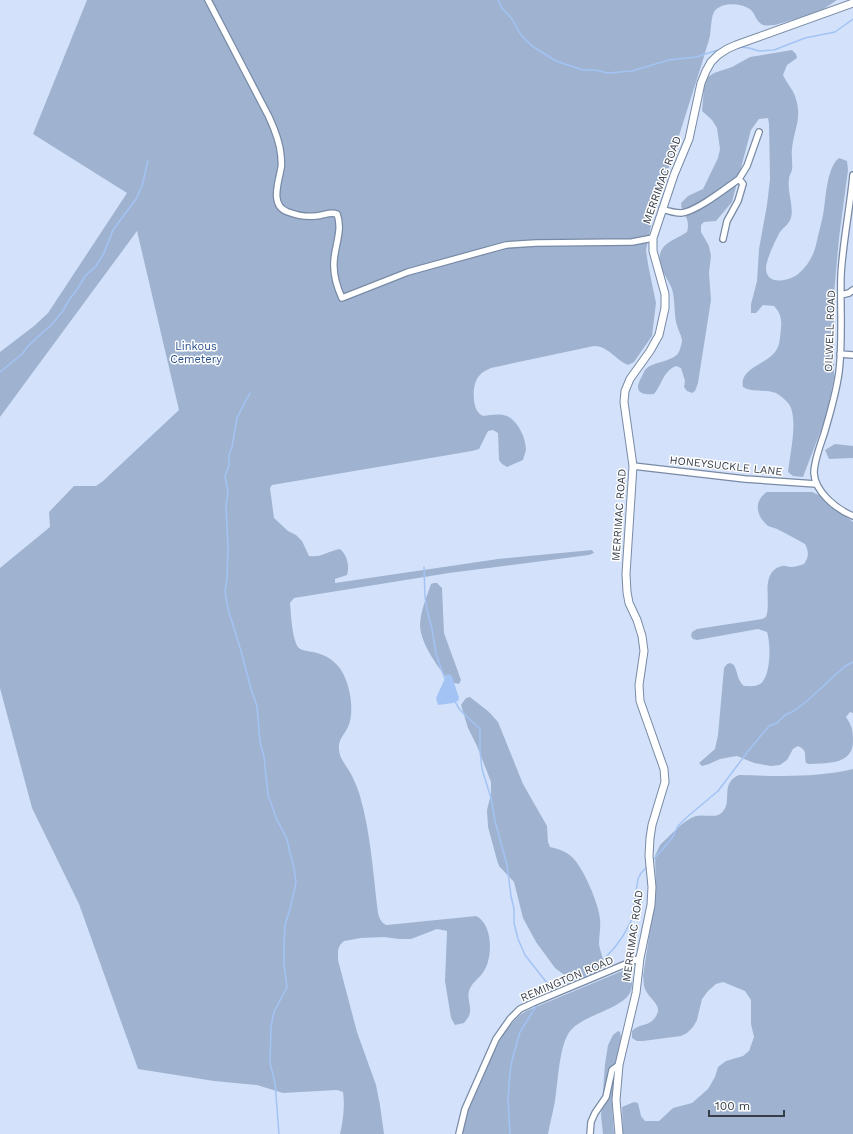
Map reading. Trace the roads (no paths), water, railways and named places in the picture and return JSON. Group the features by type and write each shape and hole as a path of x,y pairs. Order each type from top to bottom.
{"street":[{"path":"208,0 276,133 281,158 281,167 276,194 281,206 290,213 316,216 328,213 337,214 340,223 334,260 334,276 342,298 408,272 506,245 536,243 632,242 653,238"},
{"name":"MERRIMAC ROAD","path":"619,1134 616,1100 619,1065 636,994 640,958 651,905 652,887 649,856 652,825 665,782 664,769 640,701 639,685 644,651 642,636 637,620 629,603 626,574 633,466 631,446 624,412 625,390 630,379 650,351 659,335 665,308 665,294 653,251 653,238 689,139 701,83 711,62 718,55 731,47 853,3"},
{"path":"662,210 681,213 689,211 713,197 738,179 747,166 759,132"},
{"name":"OILWELL ROAD","path":"816,484 814,472 817,456 833,404 839,372 841,275 853,175"},
{"path":"723,239 727,222 738,201 743,184 738,179"},
{"path":"841,295 849,293 853,290"},
{"path":"840,354 853,355"},
{"name":"HONEYSUCKLE LANE","path":"633,466 745,479 816,484"},
{"path":"816,484 835,505 853,516"},
{"name":"REMINGTON ROAD","path":"459,1134 465,1109 496,1039 510,1019 520,1009 640,958"},
{"path":"590,1134 595,1113 606,1097 612,1070 619,1065"}],"waterway":[{"path":"498,0 502,8 512,19 521,35 532,46 556,61 583,70 595,70 608,73 632,71 669,60 696,57 721,49"},
{"path":"740,47 759,51 774,50 805,38 835,32 853,19"},
{"path":"0,372 21,355 29,345 52,324 62,312 86,275 96,266 104,253 113,230 136,199 142,186 148,161"},
{"path":"250,393 237,418 232,447 229,455 229,465 225,477 228,491 226,506 228,547 225,591 228,609 257,706 260,742 264,757 268,795 277,820 287,839 296,883 285,925 284,964 287,987 274,1012 271,1027 270,1063 275,1083 279,1134"},
{"path":"424,567 427,610 436,654 445,679"},
{"path":"652,861 672,838 678,826 718,791 769,726 777,723 785,715 794,711 844,667 853,662"},
{"path":"454,700 460,710 480,729 482,769 491,798 495,821 507,865 514,909 514,923 518,939 525,955 547,983 543,997"},
{"path":"547,983 570,981 586,976 596,968 615,947 631,921 638,879 647,867"},
{"path":"510,1134 508,1100 512,1060 520,1032 538,1003"}],"park label":[{"name":"Linkous Cemetery","path":"196,352"}]}
